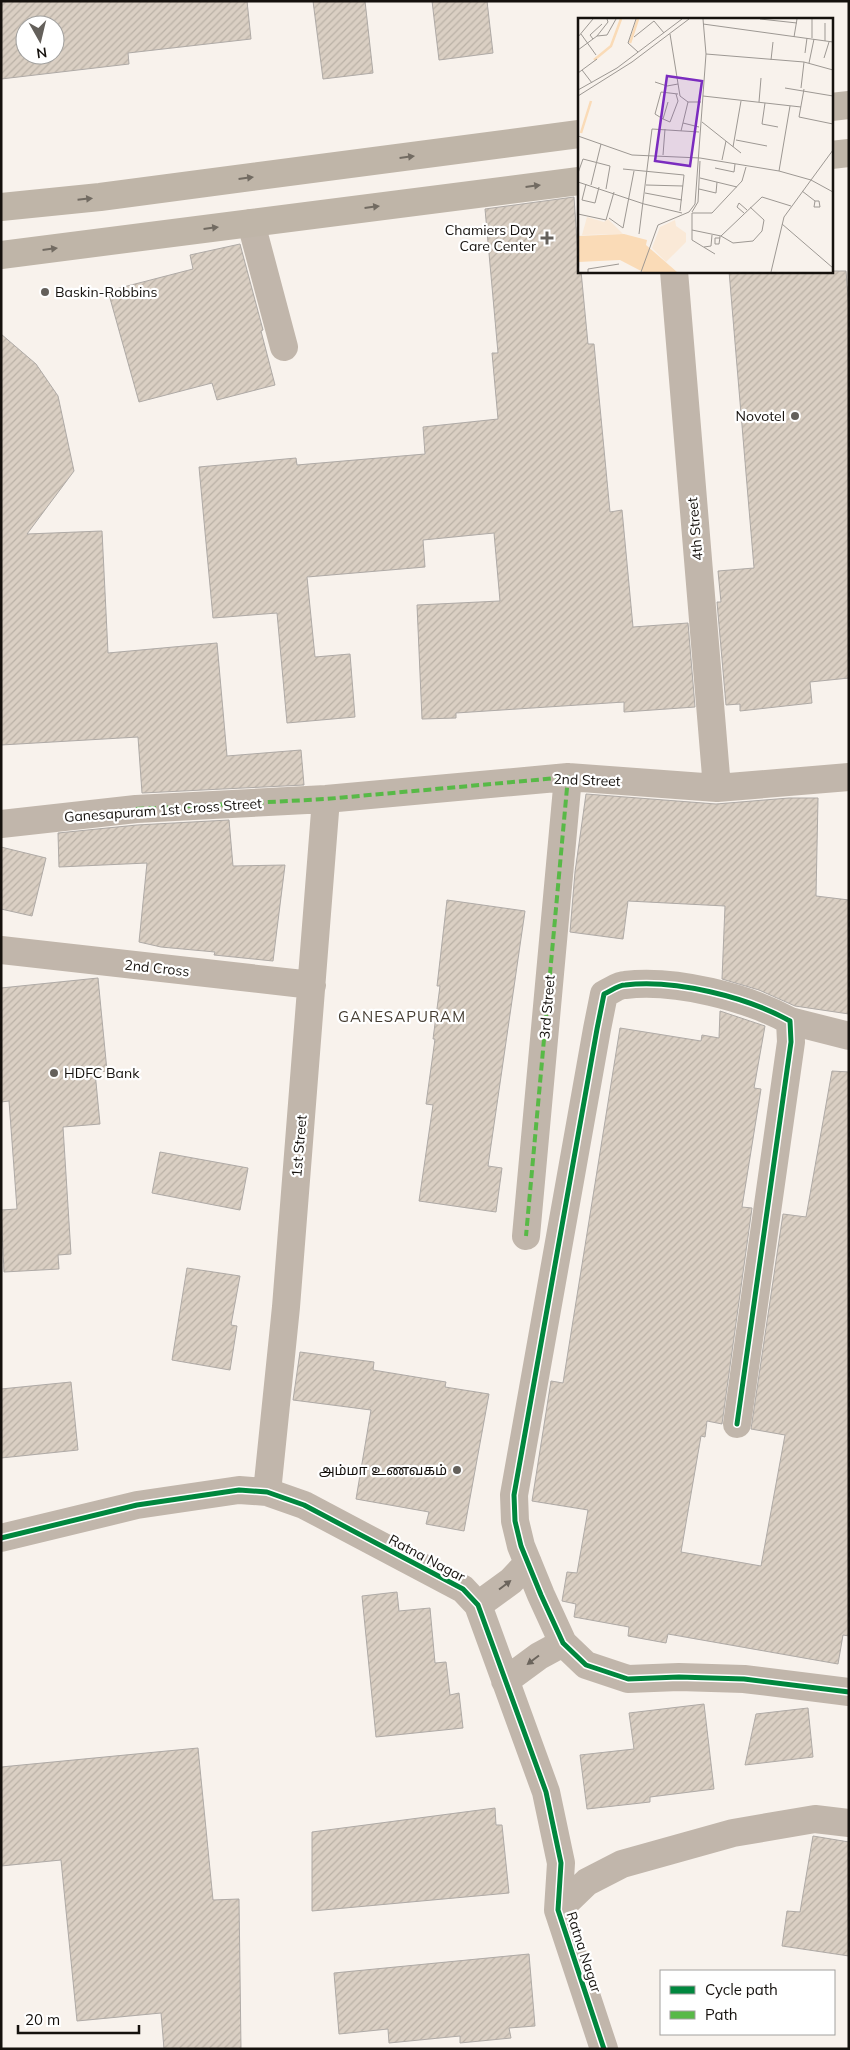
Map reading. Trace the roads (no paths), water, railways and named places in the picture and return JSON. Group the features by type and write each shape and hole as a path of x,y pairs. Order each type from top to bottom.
{"main road":[{"path":"832,107 849,106"},
{"path":"1,207 100,197 578,134"},
{"path":"832,155 849,153"},
{"path":"1,255 578,180"}],"street":[{"path":"252,223 284,347"},
{"name":"4th Street","path":"674,272 717,788"},
{"name":"2nd Street","path":"326,799 568,778 717,788 849,777"},
{"name":"3rd Street","path":"526,1236 568,778"},
{"name":"Ganesapuram 1st Cross Street","path":"1,824 136,809 326,799"},
{"name":"1st Street","path":"267,1492 286,1307 326,799"},
{"name":"2nd Cross","path":"1,950 312,985"},
{"path":"849,1036 790,1021 765,1007 734,997 661,985 624,985 604,994 514,1495 515,1521 521,1546 528,1563 563,1643 586,1665 628,1679 744,1679 849,1692"},
{"path":"737,1424 792,1042 790,1021"},
{"name":"Ratna Nagar","path":"1,1538 137,1505 239,1490 267,1492 304,1505 463,1589 478,1605 546,1792 561,1863 558,1910 604,2049"},
{"path":"478,1605 511,1581 528,1563"},
{"path":"505,1681 539,1656 563,1643"},
{"path":"558,1910 587,1882 622,1864 733,1833 816,1819 849,1824"}],"place":[{"name":"Chamiers Day Care Center","path":"547,238"},
{"name":"Baskin-Robbins","path":"45,292"},
{"name":"Novotel","path":"795,416"},
{"name":"HDFC Bank","path":"54,1073"},
{"name":"அம்மா உணவகம்","path":"457,1470"}],"district":[{"name":"GANESAPURAM","path":"402,1016"}]}
